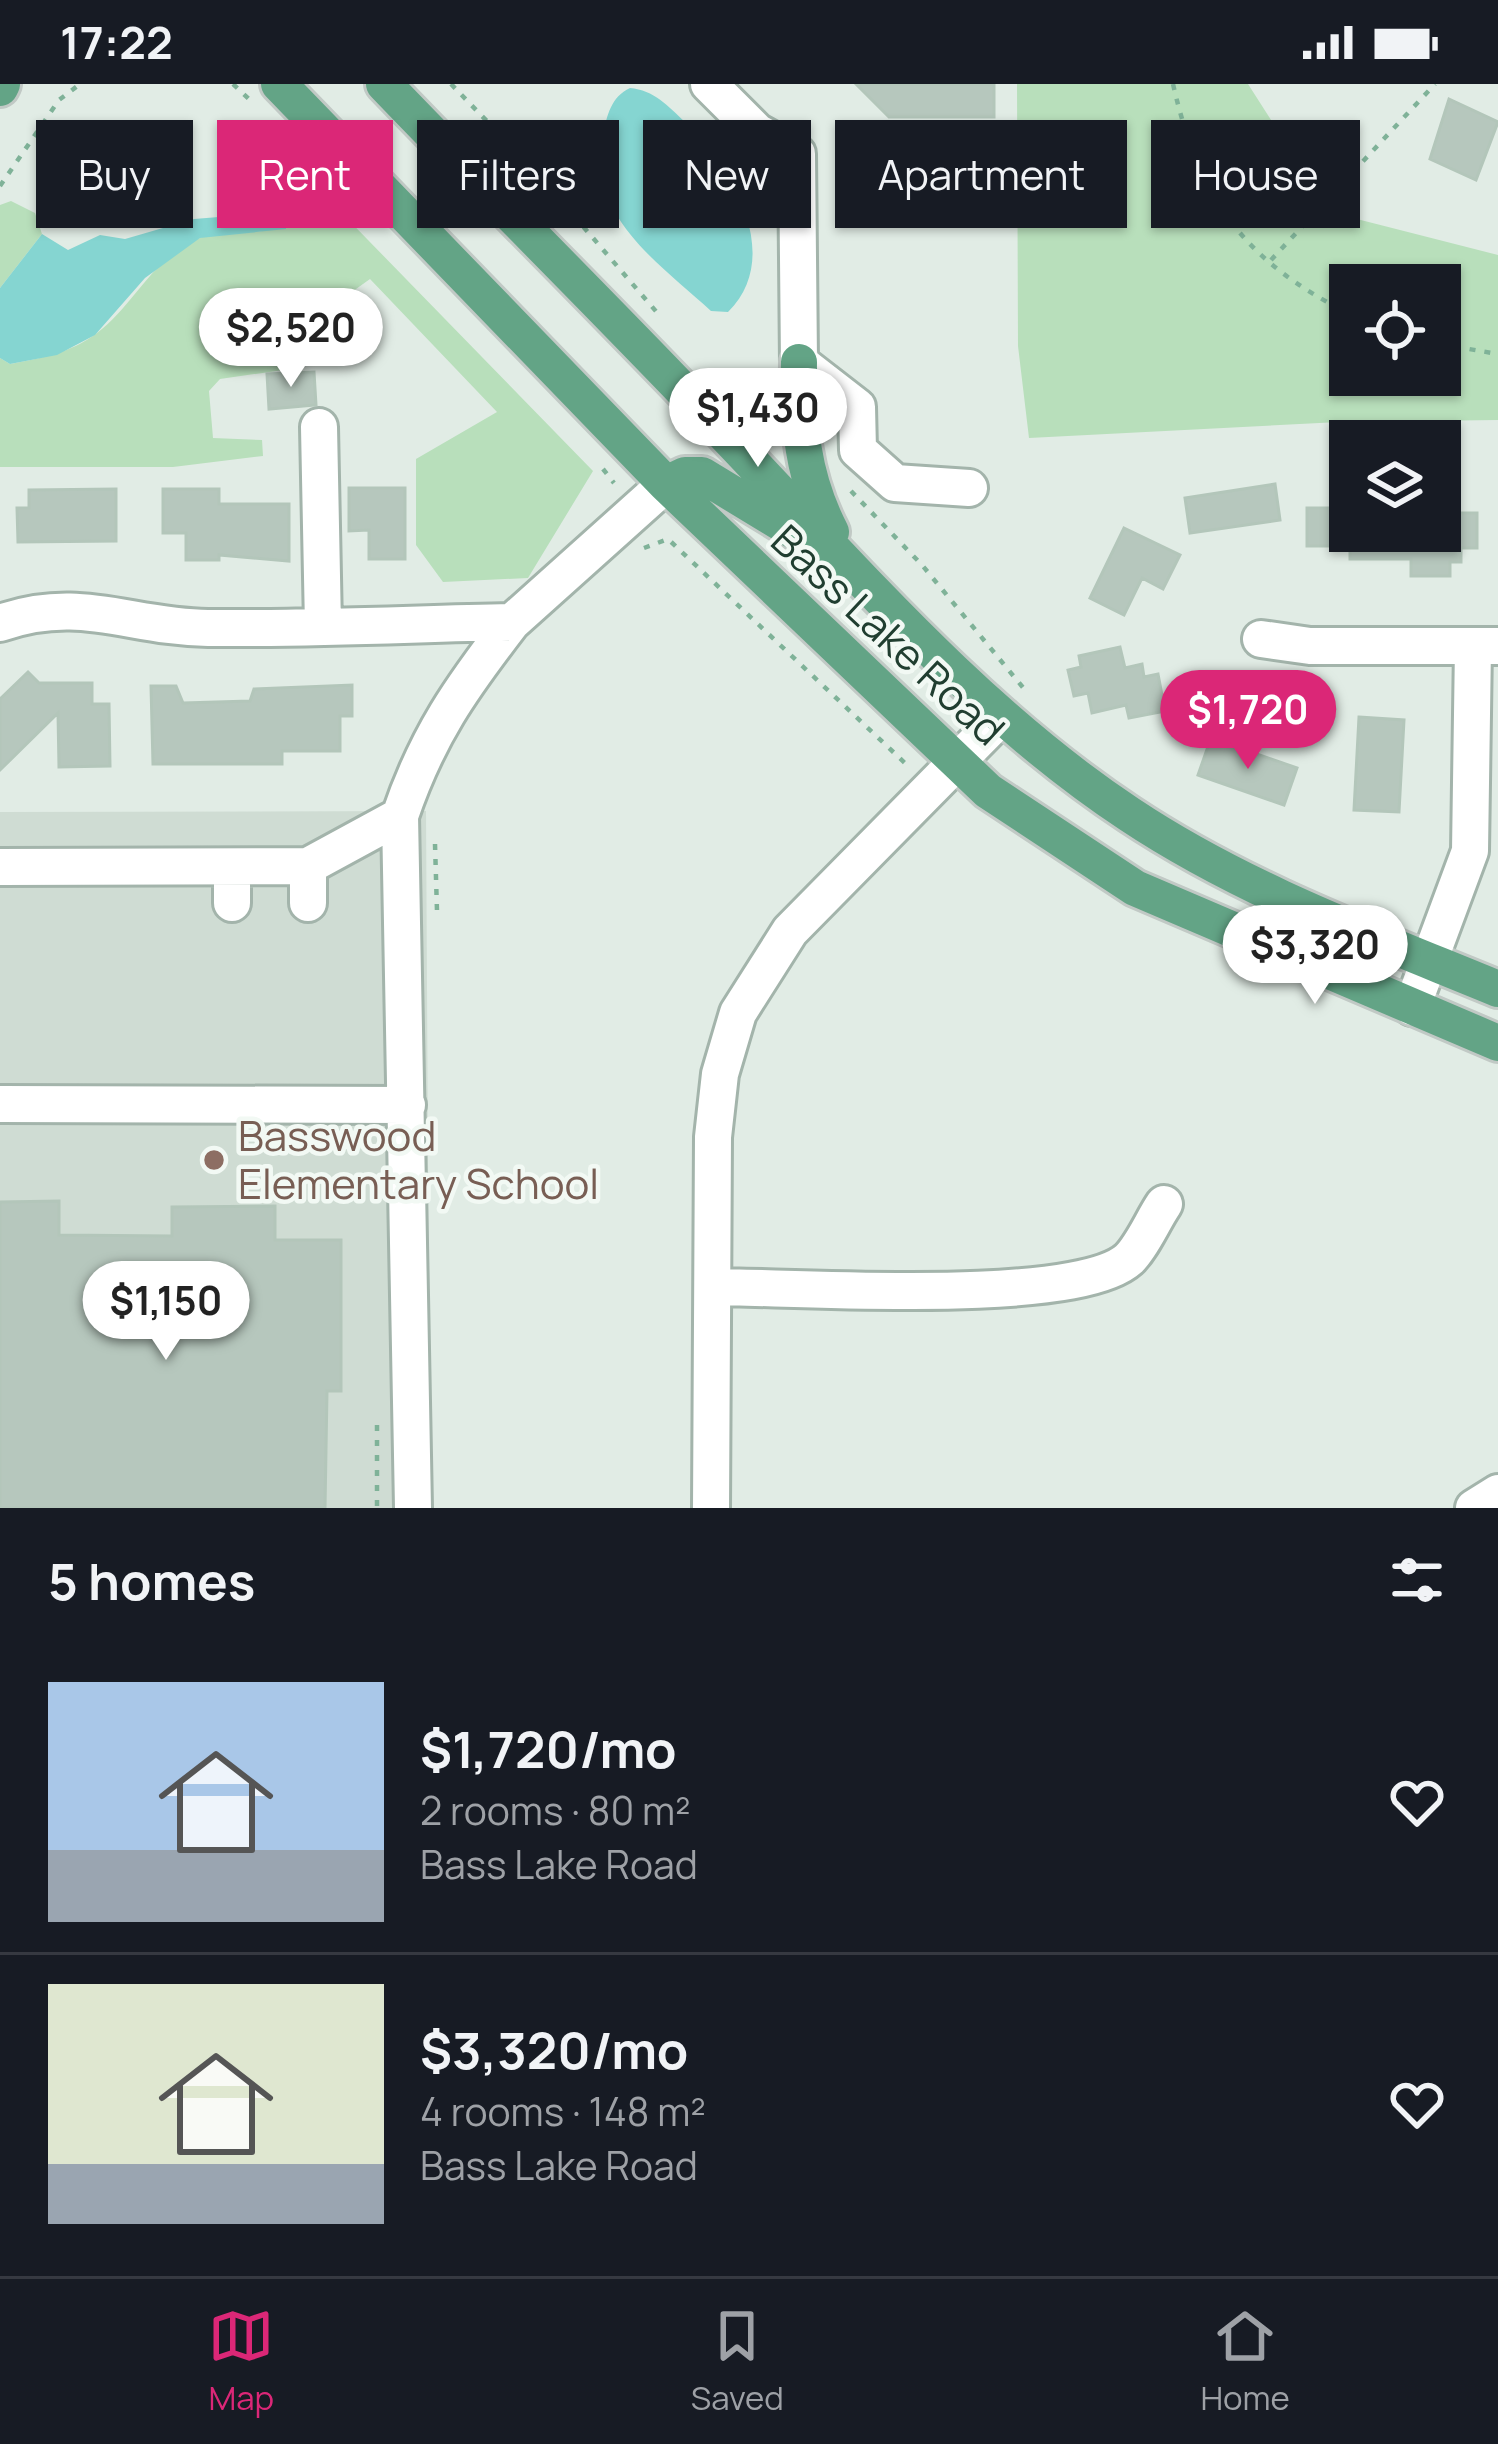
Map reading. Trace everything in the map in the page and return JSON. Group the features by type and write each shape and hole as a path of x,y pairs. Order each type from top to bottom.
{"main road":[{"name":"Bass Lake Road","path":"279,84 666,484 956,763 1048,836 1135,888 1498,1042"},
{"name":"Bass Lake Road","path":"384,84 846,562 1018,707 1075,776 1191,853 1498,989"},
{"path":"417,84 492,161 569,272"},
{"path":"799,362 801,451 814,498 846,562"},
{"path":"666,484 685,475 702,475 846,562"}],"street":[{"path":"709,84 757,133 797,154 799,362 857,407 858,450 895,482 969,488"},
{"path":"319,428 323,626"},
{"path":"413,1508 400,816 422,750 451,701 512,622 666,484"},
{"path":"0,622 39,609 69,608 202,628 512,622"},
{"path":"1261,639 1310,646 1485,646 1470,851 1412,1007"},
{"path":"711,1508 713,1137 720,1074 738,1013 790,931 1018,707"},
{"path":"0,867 70,885 232,885 308,866 400,816"},
{"path":"308,866 308,903"},
{"path":"0,1103 69,1088 308,1089 406,1105"},
{"path":"714,1287 998,1288 1070,1282 1128,1260 1164,1204"},
{"path":"1474,1508 1498,1493"}],"path":[{"path":"0,186 59,100 80,84"},
{"path":"452,84 538,174 671,330"},
{"path":"1173,84 1198,174 1231,225 1329,304"},
{"path":"1271,260 1435,84"},
{"path":"1461,348 1498,354"},
{"path":"846,487 922,565 1018,707"},
{"path":"627,555 668,539"},
{"path":"435,839 437,928"},
{"path":"376,1412 377,1508"}],"shaded area":[{"name":"Basswood Elementary School","path":"426,811 430,1508 0,1508 0,812"}],"green space":[{"path":"1017,84 1248,84 1271,120 1151,120 1151,228 1360,228 1360,220 1498,255 1498,420 1329,420 1029,438 1018,346 1018,228 1127,228 1127,120 1017,120"},
{"path":"11,201 35,213 36,228 42,234 0,288 0,205"},
{"path":"356,228 593,471 528,578 443,582 416,545 416,459 497,412 370,279 314,319 297,368 220,379 209,391 213,438 262,440 263,456 173,467 0,467 0,358 10,364 87,340 181,248 208,235"}],"water":[{"path":"630,88 653,95 683,120 643,120 643,228 749,228 752,265 744,290 728,312 711,311 649,255 619,217 619,120 606,120"},
{"path":"217,217 217,228 286,229 200,238 145,278 95,335 57,355 10,364 0,358 0,288 42,234 68,250 100,235 125,239 163,228 193,228 194,219"}],"building":[{"path":"856,84 994,84 994,117 889,117"},
{"path":"1449,99 1498,122 1476,180 1430,159"},
{"path":"352,298 378,331 341,358 316,325"},
{"path":"314,372 316,405 269,409 267,374"},
{"path":"1275,484 1280,520 1190,533 1185,498"},
{"path":"349,488 405,488 405,559 369,559 369,530 349,531"},
{"path":"116,489 116,541 18,542 17,508 29,508 29,490"},
{"path":"163,489 219,489 219,504 289,504 289,561 219,555 219,560 186,560 186,533 163,533"},
{"path":"1307,508 1329,508 1329,546 1307,546"},
{"path":"1461,513 1477,513 1477,548 1461,548"},
{"path":"1124,528 1180,555 1163,589 1142,578 1124,615 1090,598"},
{"path":"1350,552 1461,552 1461,562 1450,562 1450,576 1411,576 1411,559 1350,559"},
{"path":"1120,647 1125,668 1142,664 1144,677 1158,674 1165,711 1129,718 1126,705 1092,713 1088,693 1074,696 1068,670 1081,667 1079,656"},
{"path":"28,672 39,683 92,683 92,704 109,704 110,766 59,767 58,713 0,770 0,699"},
{"path":"352,685 352,716 340,716 340,751 282,751 282,764 153,764 151,686 176,686 183,703 250,701 254,689"},
{"path":"1359,717 1404,720 1399,812 1354,810"},
{"path":"1211,738 1297,768 1284,805 1198,775"},
{"name":"Basswood Elementary School","path":"59,1201 59,1235 172,1236 172,1207 275,1206 275,1240 341,1240 341,1391 327,1391 325,1508 0,1508 0,1202"}],"place":[{"name":"Basswood Elementary School","path":"214,1160"}]}
